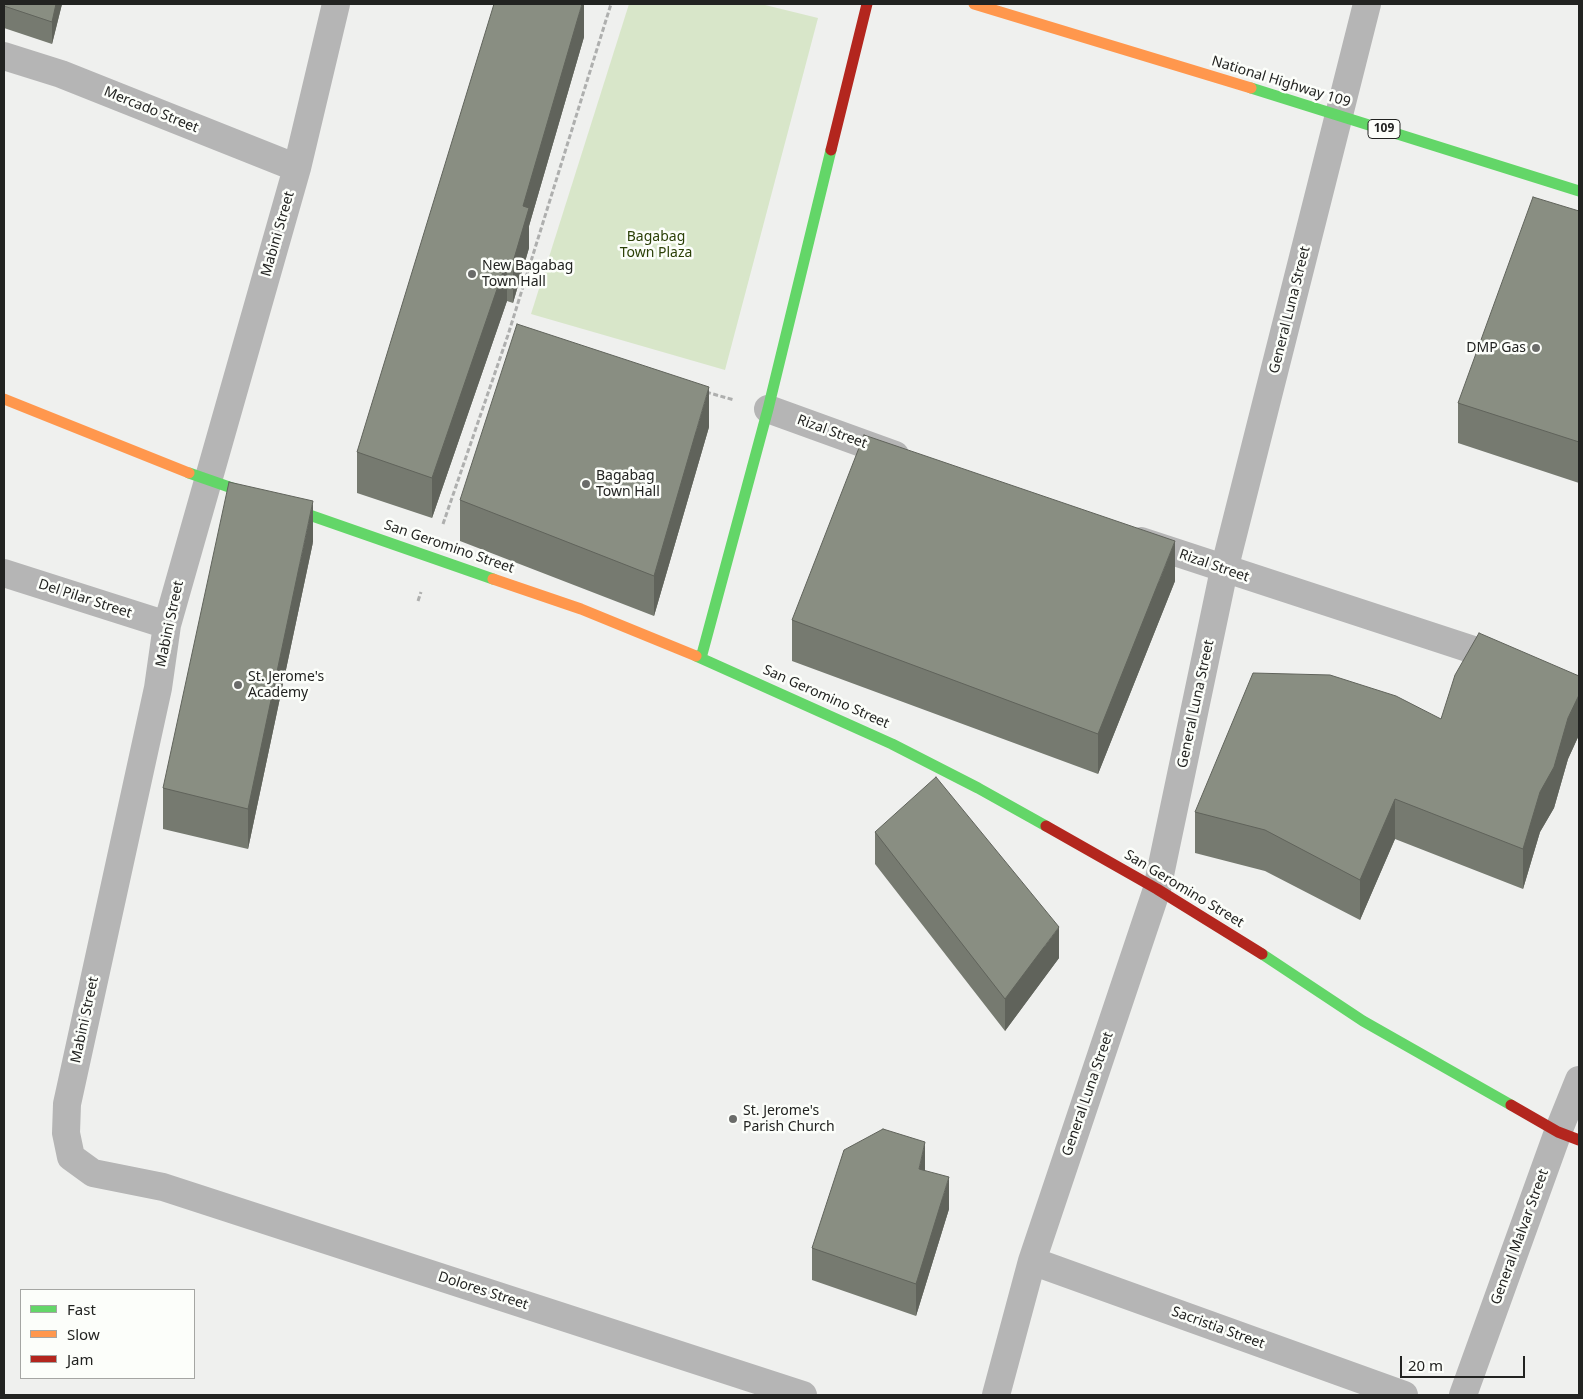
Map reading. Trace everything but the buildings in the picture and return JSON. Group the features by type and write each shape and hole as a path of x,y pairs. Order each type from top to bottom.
{"street":[{"name":"Mabini Street","path":"163,1187 92,1174 72,1158 66,1133 67,1104 158,688 167,625 297,168 336,4"},
{"path":"702,658 768,410 868,4"},
{"name":"National Highway 109","path":"974,4 1339,115 1579,191"},
{"name":"General Luna Street","path":"996,1395 1032,1261 1157,889 1224,570 1367,4"},
{"name":"Mercado Street","path":"4,56 61,74 297,168"},
{"name":"San Geromino Street","path":"4,399 207,480 432,556 581,609 702,658 892,744 978,788 1157,889 1283,967 1363,1022 1569,1136"},
{"name":"Rizal Street","path":"768,410 914,462"},
{"name":"Rizal Street","path":"1115,532 1224,570 1523,666"},
{"name":"Del Pilar Street","path":"4,573 167,625"},
{"name":"General Malvar Street","path":"1463,1395 1569,1136 1579,1080"},
{"name":"Dolores Street","path":"163,1187 803,1395"},
{"name":"Sacristia Street","path":"1032,1261 1404,1395"}],"path":[{"path":"418,601 508,335 611,4"},
{"path":"508,335 517,338"},
{"path":"703,391 768,410"}],"green space":[{"name":"Bagabag Town Plaza","path":"629,4 761,4 818,18 725,370 531,314"}],"traffic: fast":[{"path":"1251,88 1579,191"},
{"path":"701,658 768,409 831,150"},
{"path":"189,473 493,579"},
{"path":"696,656 892,744 978,788 1046,826"},
{"path":"1262,954 1363,1021 1511,1105"}],"traffic: slow":[{"path":"974,4 1251,88"},
{"path":"4,399 189,473"},
{"path":"493,579 581,609 696,656"}],"traffic: jam":[{"path":"831,150 867,4"},
{"path":"1046,826 1157,889 1262,954"},
{"path":"1511,1105 1558,1132 1579,1140"}],"place":[{"name":"New Bagabag Town Hall","path":"472,274"},
{"name":"DMP Gas","path":"1536,348"},
{"name":"Bagabag Town Hall","path":"586,484"},
{"name":"St. Jerome's Academy","path":"238,685"},
{"name":"St. Jerome's Parish Church","path":"733,1119"}]}
